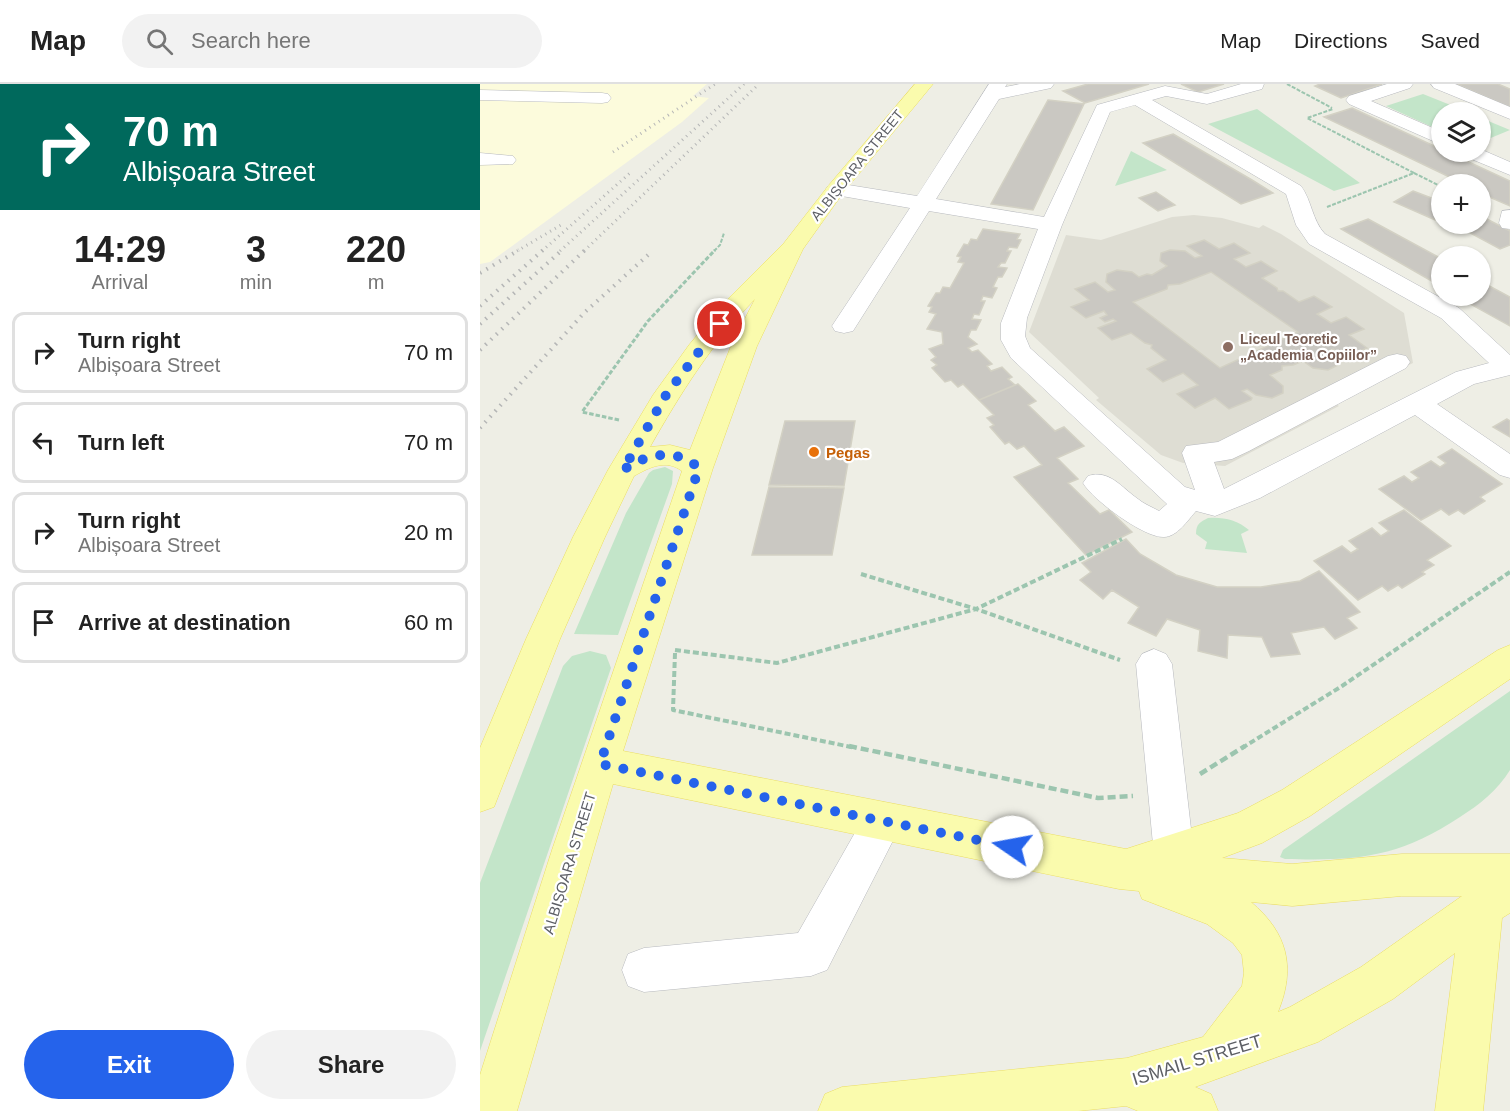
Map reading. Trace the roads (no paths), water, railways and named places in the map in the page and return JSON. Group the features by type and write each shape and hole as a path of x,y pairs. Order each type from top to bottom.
{"main road":[{"name":"ALBIȘOARA STREET","path":"480,794 559,602 623,470 666,395 698,350 731,310 792,248 836,189 924,84"},
{"name":"ALBIȘOARA STREET","path":"494,1111 600,764 699,468 744,346 792,248"},
{"path":"623,470 638,460 665,455 689,459 699,468"},
{"path":"1119,869 1174,855 1248,829 1296,803 1510,660"},
{"path":"600,764 1119,869 1292,885 1402,875 1510,875"},
{"path":"1119,869 1238,917 1252,930 1262,947 1268,973 1261,998 1217,1057"},
{"path":"1459,1111 1496,897"},
{"name":"ISMAIL STREET","path":"842,1111 1127,1082 1217,1057 1302,1026 1327,1012 1377,983 1496,897"},
{"path":"1127,1082 1194,1111"}],"lane":[{"path":"844,326 996,90 1045,84"},
{"path":"1404,84 1355,100 1431,134"},
{"path":"1440,84 1510,114"},
{"path":"1202,502 1176,496 1030,363 1013,342 1011,331 1051,225 1103,109 1165,91 1207,99 1256,85"},
{"path":"480,94 602,98"},
{"path":"1137,99 1294,190 1298,196 1302,218 1317,239 1450,314 1509,366"},
{"path":"480,159 506,160"},
{"path":"1491,161 1510,169"},
{"path":"836,189 1051,225"},
{"path":"1510,216 1510,223"},
{"path":"1202,502 1196,453 1222,452 1397,362"},
{"path":"1098,483 1129,509 1163,526 1202,502 1249,491 1465,378 1509,366"},
{"path":"1418,404 1510,468"},
{"path":"1140,663 1167,794 1174,855"},
{"path":"644,970 812,954 883,821"}],"railway":[{"path":"613,152 715,84"},
{"path":"560,251 744,84"},
{"path":"584,251 759,84"},
{"path":"542,251 630,173"},
{"path":"517,251 561,225"},
{"path":"480,273 519,250"},
{"path":"480,306 543,250"},
{"path":"480,324 562,250"},
{"path":"480,350 585,250"},
{"path":"480,428 584,313 648,255"}],"place":[{"name":"Liceul Teoretic „Academia Copiilor”","path":"1228,347"},
{"name":"Pegas","path":"814,452"}]}
